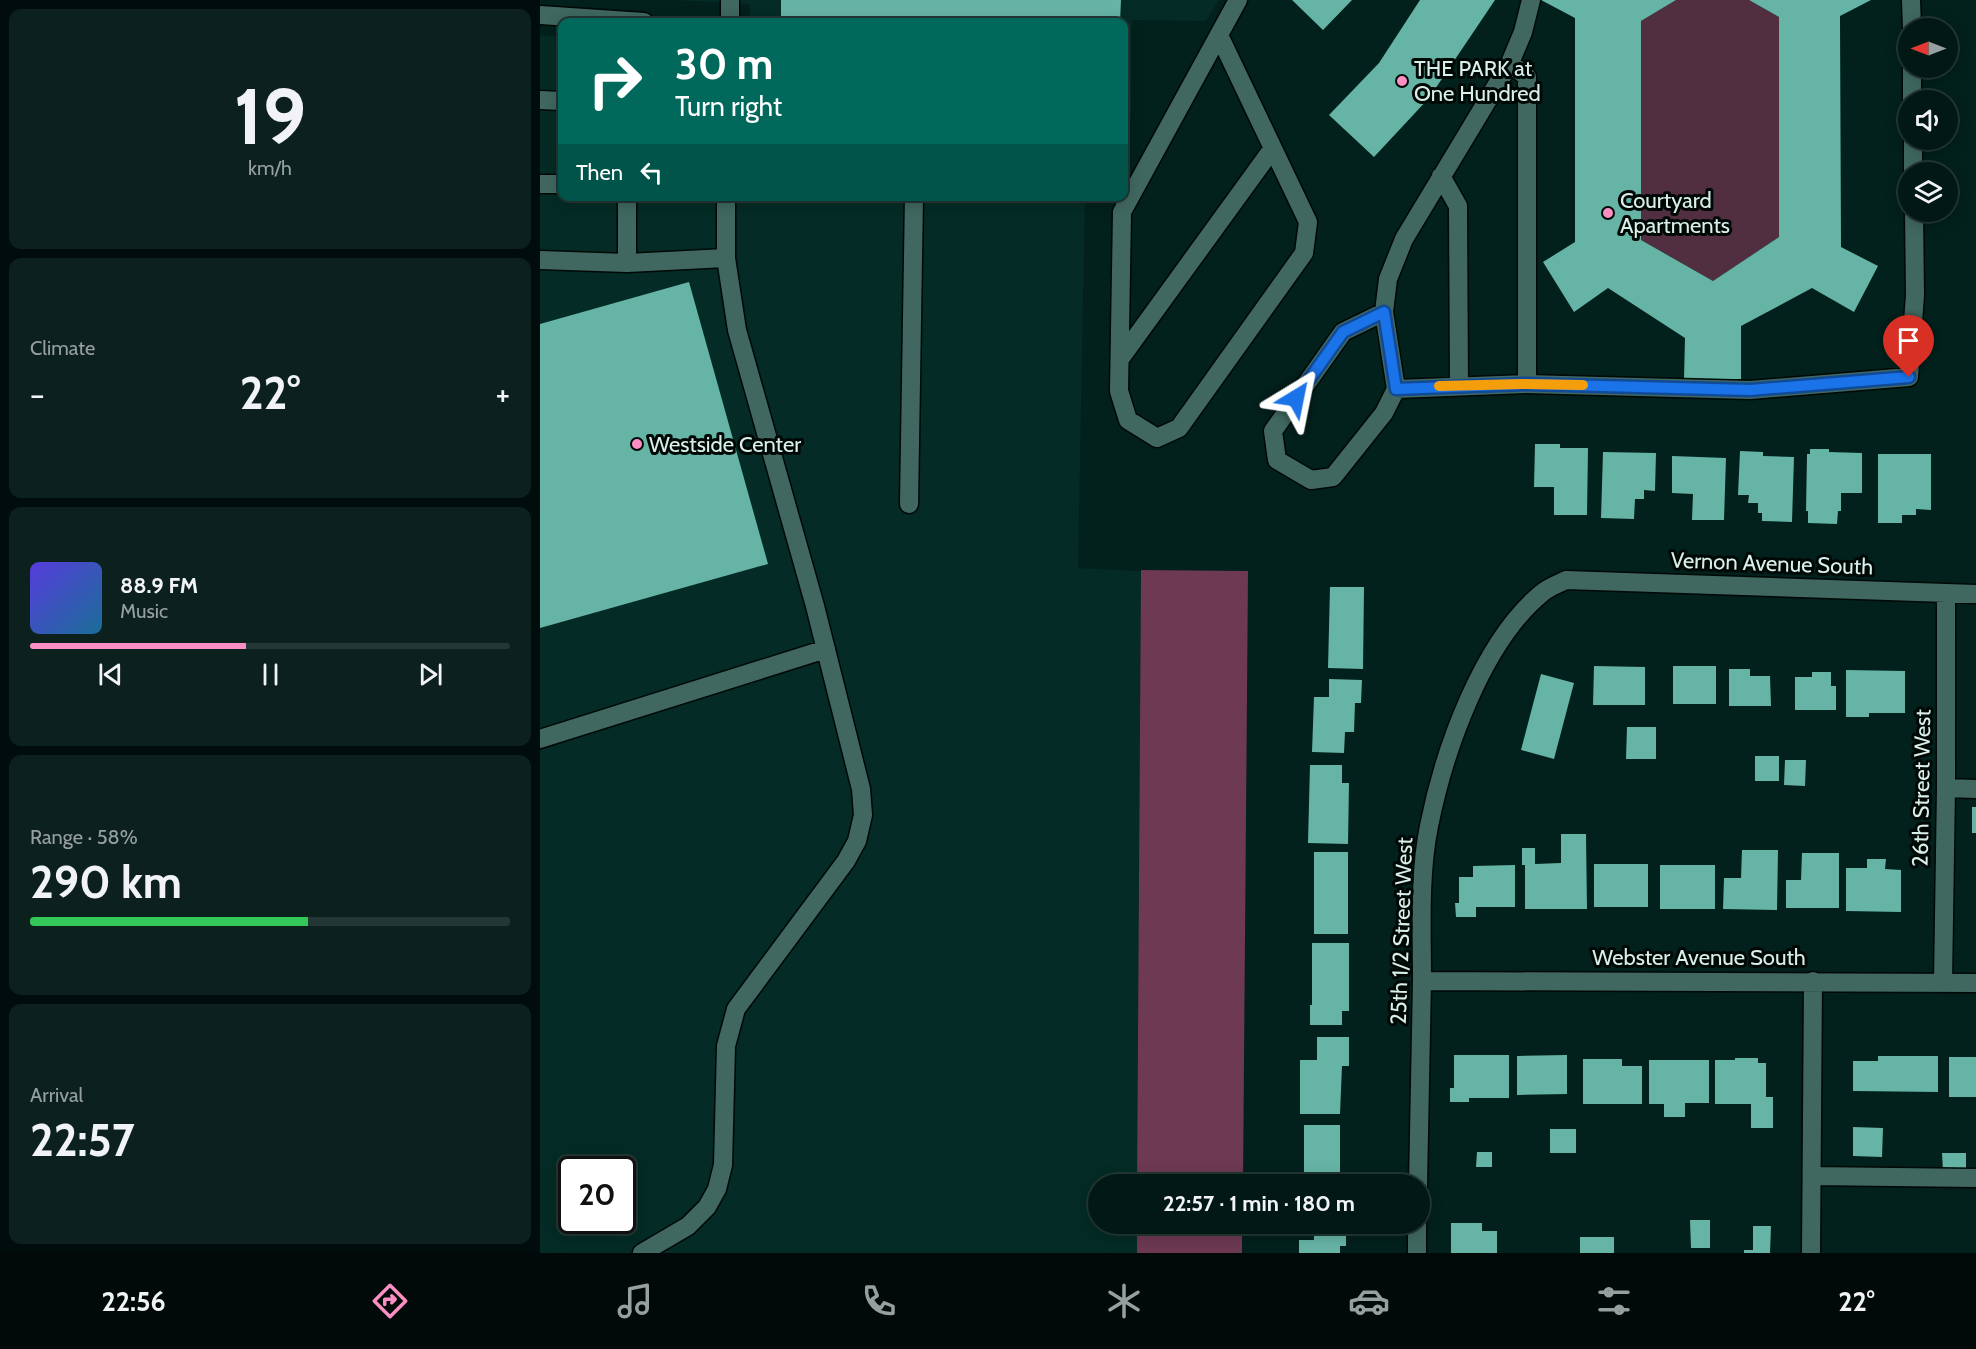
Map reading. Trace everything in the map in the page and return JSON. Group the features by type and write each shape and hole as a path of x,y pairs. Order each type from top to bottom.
{"street":[{"path":"730,0 730,18"},
{"path":"1219,34 1308,222 1304,253 1179,428 1157,438 1128,420 1119,391 1122,212 1219,34 1238,0"},
{"path":"1384,312 1343,332 1273,431 1277,460 1311,480 1333,477 1384,413 1396,389 1384,312 1388,279 1404,239 1510,63 1523,32 1531,0"},
{"path":"1911,0 1912,18"},
{"path":"540,15 585,18"},
{"path":"1510,63 1527,77 1527,384"},
{"path":"540,100 558,101"},
{"path":"1120,359 1273,148"},
{"path":"1442,176 1458,206 1459,385"},
{"path":"540,183 558,184"},
{"path":"627,201 627,263"},
{"path":"642,1253 688,1226 707,1207 717,1189 723,1165 726,1046 736,1009 846,861 857,841 863,815 861,789 826,649 737,330 726,258 726,201"},
{"path":"909,504 914,201"},
{"path":"1396,389 1527,384 1750,390 1909,377 1915,295 1914,222"},
{"path":"540,260 627,263 726,258"},
{"name":"Vernon Avenue South","path":"1566,580 1976,594"},
{"name":"25th 1/2 Street West","path":"1418,1174 1422,981 1421,900 1428,827 1447,757 1478,677 1519,615 1544,591 1566,580"},
{"name":"26th Street West","path":"1943,982 1946,594"},
{"path":"540,740 826,649"},
{"path":"1946,788 1976,789"},
{"name":"Webster Avenue South","path":"1422,981 1976,982"},
{"path":"1811,1253 1813,981"},
{"path":"1812,1176 1976,1178"},
{"path":"1417,1234 1417,1253"}],"shaded area":[{"path":"675,0 1219,0 1206,21 1132,20 1131,117 1128,117 1128,18 750,18 750,4"},
{"path":"1676,0 1749,0 1779,17 1779,237 1713,281 1641,240 1641,21"},
{"path":"540,35 558,37 558,201 1085,201 1078,568 1141,571 1137,1174 1088,1174 1088,1234 1137,1234 1137,1253 540,1253"},
{"path":"1141,570 1248,571 1243,1174 1137,1174"},
{"path":"1137,1234 1242,1234 1242,1253 1137,1253"}],"building":[{"path":"781,0 1121,0 1120,18 781,18"},
{"path":"1292,0 1352,0 1323,30"},
{"name":"THE PARK at One Hundred","path":"1420,0 1495,0 1429,98 1374,157 1329,115 1379,63"},
{"name":"Courtyard Apartments","path":"1541,0 1676,0 1641,21 1641,240 1713,281 1779,237 1779,17 1749,0 1871,0 1840,16 1841,247 1878,266 1854,312 1812,288 1741,326 1741,379 1684,379 1685,338 1608,288 1574,312 1543,262 1575,242 1575,18"},
{"name":"Westside Center","path":"689,282 768,564 540,628 540,324"},
{"path":"1535,444 1560,444 1560,448 1588,448 1587,515 1554,515 1554,487 1534,487"},
{"path":"1810,449 1862,453 1862,493 1841,493 1841,511 1838,511 1837,524 1808,523 1808,511 1806,511 1807,454 1810,454"},
{"path":"1740,451 1763,452 1763,456 1794,457 1792,522 1762,521 1762,513 1758,513 1758,503 1748,503 1749,495 1738,495"},
{"path":"1603,452 1656,453 1655,491 1644,490 1644,499 1635,499 1634,519 1601,518"},
{"path":"1878,454 1931,454 1931,510 1916,509 1916,515 1902,515 1902,523 1878,523"},
{"path":"1672,456 1726,458 1724,520 1692,520 1693,494 1672,493"},
{"path":"1330,587 1364,587 1363,669 1328,668"},
{"path":"1594,666 1645,667 1645,705 1593,705"},
{"path":"1673,666 1716,666 1716,704 1673,704"},
{"path":"1729,669 1750,669 1750,676 1770,676 1771,706 1729,706"},
{"path":"1846,670 1905,671 1905,713 1869,713 1869,717 1846,717"},
{"path":"1812,672 1831,672 1831,686 1836,686 1836,710 1795,710 1795,677 1812,677"},
{"path":"1541,674 1574,683 1554,759 1521,750"},
{"path":"1329,679 1362,680 1361,703 1355,703 1354,732 1345,732 1344,753 1312,752 1314,697 1329,697"},
{"path":"1627,727 1656,727 1656,759 1626,759"},
{"path":"1755,756 1779,756 1779,781 1755,781"},
{"path":"1785,760 1806,760 1805,786 1784,785"},
{"path":"1310,765 1342,765 1342,783 1349,783 1348,844 1308,843"},
{"path":"1972,807 1976,807 1976,833 1972,833"},
{"path":"1561,834 1586,834 1587,909 1525,909 1525,865 1522,865 1522,848 1535,848 1535,864 1561,863"},
{"path":"1742,850 1778,850 1777,910 1723,909 1724,878 1741,878"},
{"path":"1314,852 1348,852 1348,934 1314,934"},
{"path":"1802,853 1839,853 1839,908 1786,908 1786,880 1801,880"},
{"path":"1867,859 1886,859 1885,869 1901,870 1901,912 1846,911 1846,868 1867,868"},
{"path":"1594,864 1648,864 1648,907 1594,907"},
{"path":"1515,865 1515,907 1476,907 1476,917 1456,917 1455,903 1459,903 1459,877 1473,877 1473,866"},
{"path":"1660,865 1715,865 1715,909 1660,909"},
{"path":"1312,943 1349,943 1349,1011 1342,1011 1342,1025 1310,1025"},
{"path":"1317,1037 1349,1037 1349,1066 1342,1066 1340,1114 1300,1114 1300,1060 1317,1060"},
{"path":"1454,1055 1509,1055 1509,1098 1469,1098 1469,1102 1450,1102 1450,1088 1454,1088"},
{"path":"1567,1055 1567,1094 1517,1095 1517,1056"},
{"path":"1878,1056 1938,1056 1938,1092 1853,1091 1853,1061 1878,1061"},
{"path":"1949,1057 1976,1057 1976,1097 1949,1097"},
{"path":"1735,1058 1758,1058 1758,1063 1766,1063 1766,1097 1773,1097 1773,1128 1751,1128 1751,1104 1715,1104 1715,1060 1735,1060"},
{"path":"1583,1059 1622,1059 1622,1066 1642,1066 1642,1104 1583,1104"},
{"path":"1649,1060 1709,1060 1709,1103 1685,1103 1685,1117 1664,1117 1664,1104 1649,1104"},
{"path":"1304,1125 1340,1125 1340,1174 1304,1174"},
{"path":"1853,1127 1883,1128 1882,1157 1853,1156"},
{"path":"1550,1129 1576,1129 1576,1153 1550,1153"},
{"path":"1477,1152 1492,1152 1492,1167 1476,1167"},
{"path":"1942,1153 1966,1153 1966,1171 1943,1171"},
{"path":"1690,1220 1710,1220 1710,1248 1691,1248"},
{"path":"1451,1223 1482,1223 1482,1231 1497,1231 1497,1253 1451,1253"},
{"path":"1753,1226 1771,1226 1770,1253 1744,1253 1744,1250 1753,1250"},
{"path":"1314,1234 1346,1234 1346,1246 1340,1246 1340,1253 1299,1253 1299,1240 1314,1240"},
{"path":"1580,1237 1614,1237 1614,1253 1580,1253"}],"slow traffic":[{"path":"1439,386 1583,385"}],"place":[{"name":"THE PARK at One Hundred","path":"1402,81"},
{"name":"Courtyard Apartments","path":"1608,213"},
{"name":"Westside Center","path":"637,444"}],"route":[{"path":"1296,398 1343,332 1384,312 1396,389 1527,384 1750,390 1909,377"}]}
